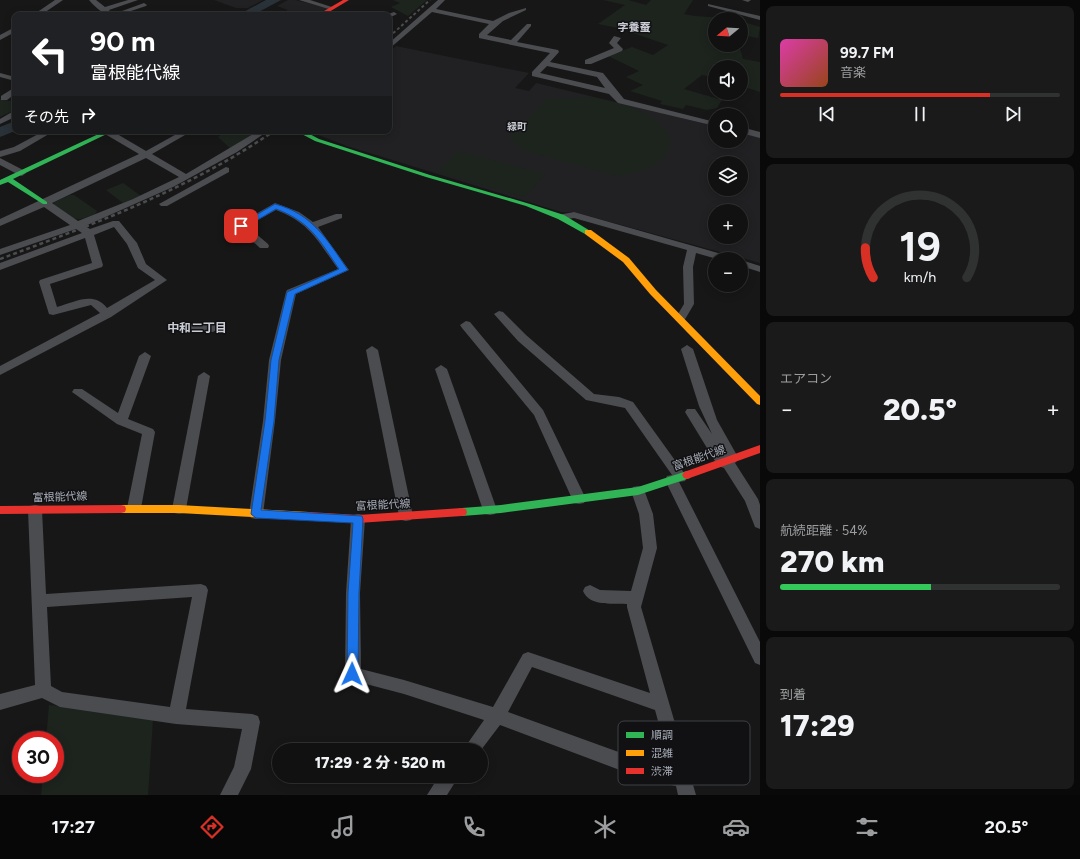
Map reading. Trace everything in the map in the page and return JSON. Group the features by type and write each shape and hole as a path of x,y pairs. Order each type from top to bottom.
{"street":[{"path":"41,12 60,0"},
{"path":"92,0 107,12"},
{"path":"103,10 135,0"},
{"path":"302,0 332,8"},
{"path":"325,12 347,0"},
{"path":"392,44 442,0"},
{"path":"122,12 144,5"},
{"path":"710,5 760,18"},
{"path":"524,9 492,23 482,36 554,52 535,74 612,92"},
{"path":"432,10 492,23"},
{"path":"512,43 528,25"},
{"path":"0,38 12,31"},
{"path":"588,62 619,49 613,43 617,38"},
{"path":"545,63 600,75 612,92 621,101 708,122"},
{"path":"0,75 12,78"},
{"path":"4,98 12,93"},
{"path":"0,122 12,116"},
{"path":"748,131 760,134"},
{"path":"0,154 17,148 44,134"},
{"path":"4,181 105,134"},
{"path":"112,134 184,177"},
{"path":"174,134 180,136"},
{"path":"0,223 45,204 147,154 183,134"},
{"path":"0,252 79,225 184,177 232,153 260,134"},
{"path":"307,134 348,150 428,176 528,204 561,217 596,237 626,260 653,292 760,402"},
{"path":"0,161 22,173"},
{"path":"164,204 226,170"},
{"path":"4,181 45,204 89,233 98,265 44,282 53,312 92,301 98,304 107,315"},
{"path":"228,232 275,206 296,214 312,226 344,270 291,292 275,360 269,421 256,514"},
{"path":"561,217 574,215 708,253"},
{"path":"312,226 338,216"},
{"path":"0,267 116,223 132,242 142,266 162,280 107,315 0,371"},
{"path":"241,226 264,246"},
{"path":"680,319 689,304 688,266 692,249"},
{"path":"748,265 760,269"},
{"path":"499,314 522,338 590,396 598,399 621,401 629,405 676,479 760,658"},
{"path":"466,325 539,413 579,499"},
{"path":"183,328 213,328"},
{"path":"688,349 703,401 727,461"},
{"path":"372,350 406,516"},
{"path":"121,421 145,356"},
{"path":"441,369 490,510"},
{"path":"179,508 204,376"},
{"path":"78,392 121,421 149,432 134,508"},
{"path":"691,412 727,461 751,499 760,523"},
{"name":"富根能代線","path":"0,510 179,508 256,514 358,519 490,510 638,491 760,449"},
{"path":"638,491 646,514 650,548 634,607 666,721"},
{"path":"35,510 43,690"},
{"path":"358,519 352,674 404,687 497,716 618,761"},
{"path":"40,600 201,590 176,716"},
{"path":"590,591 597,596 636,598"},
{"path":"476,743 497,716 528,659 661,704"},
{"path":"0,702 43,690 60,699 176,716 252,722 242,769 229,795"},
{"path":"436,795 445,783"},
{"path":"684,785 687,795"}],"shaded area":[{"path":"214,0 263,0 248,8 236,8"},
{"path":"288,0 295,0 328,8 321,12 284,12 288,10 277,6"},
{"path":"393,0 427,0 408,16 391,7 400,3"},
{"path":"603,0 628,0 646,5 651,0 693,0 684,14 708,17 708,52 741,52 743,59 760,62 760,92 748,88 748,60 708,60 708,76 702,75 684,89 708,96 708,100 722,100 717,108 708,108 707,110 686,105 683,109 660,104 662,101 630,91 643,85 626,77 639,71 608,56 632,47 653,55 668,45 618,28 598,24 625,5"},
{"path":"748,23 760,27 758,38 748,36"},
{"path":"396,46 529,73 515,88 529,91 536,83 708,124 708,148 748,148 748,133 760,136 760,263 748,260 748,252 720,252 574,212 561,212 347,146 316,134 392,134 392,49"},
{"path":"592,97 626,105 649,115 661,125 669,135 671,145 664,158 644,171 618,176 521,150 509,137 547,99"},
{"path":"0,99 12,101 12,111 0,117"},
{"path":"222,134 247,134 251,136 231,149 218,137"},
{"path":"458,151 545,174 525,197 437,172"},
{"path":"123,183 141,196 123,203 106,190"},
{"path":"70,195 74,195 97,211 95,214 82,219 77,219 73,218 54,205 54,202"},
{"path":"49,705 153,719 148,795 41,795 42,783 64,783 64,731 47,731"}],"waterway":[{"path":"250,12 275,0"},
{"path":"0,133 12,127"}],"railway":[{"path":"392,34 430,0"},
{"path":"0,259 105,219 173,189 206,172 269,134"}],"traffic: fast":[{"path":"0,183 104,134"},
{"path":"305,134 317,140 428,176 528,205 561,217 588,232"},
{"path":"8,179 45,203"},
{"path":"462,512 501,509 638,491 687,475"}],"traffic: slow":[{"path":"588,232 626,260 653,292 760,402"},
{"path":"121,509 179,509 309,516"}],"traffic: jam":[{"path":"325,12 347,0"},
{"path":"687,475 760,449"},
{"path":"0,510 121,509"},
{"path":"309,516 358,519 462,512"}],"district":[{"name":"字養蚕","path":"634,27"},
{"name":"緑町","path":"517,126"},
{"name":"中和二丁目","path":"197,328"}],"route":[{"path":"241,226 275,206 296,214 312,226 344,270 291,292 275,360 269,421 256,514 358,519 352,674"}]}
